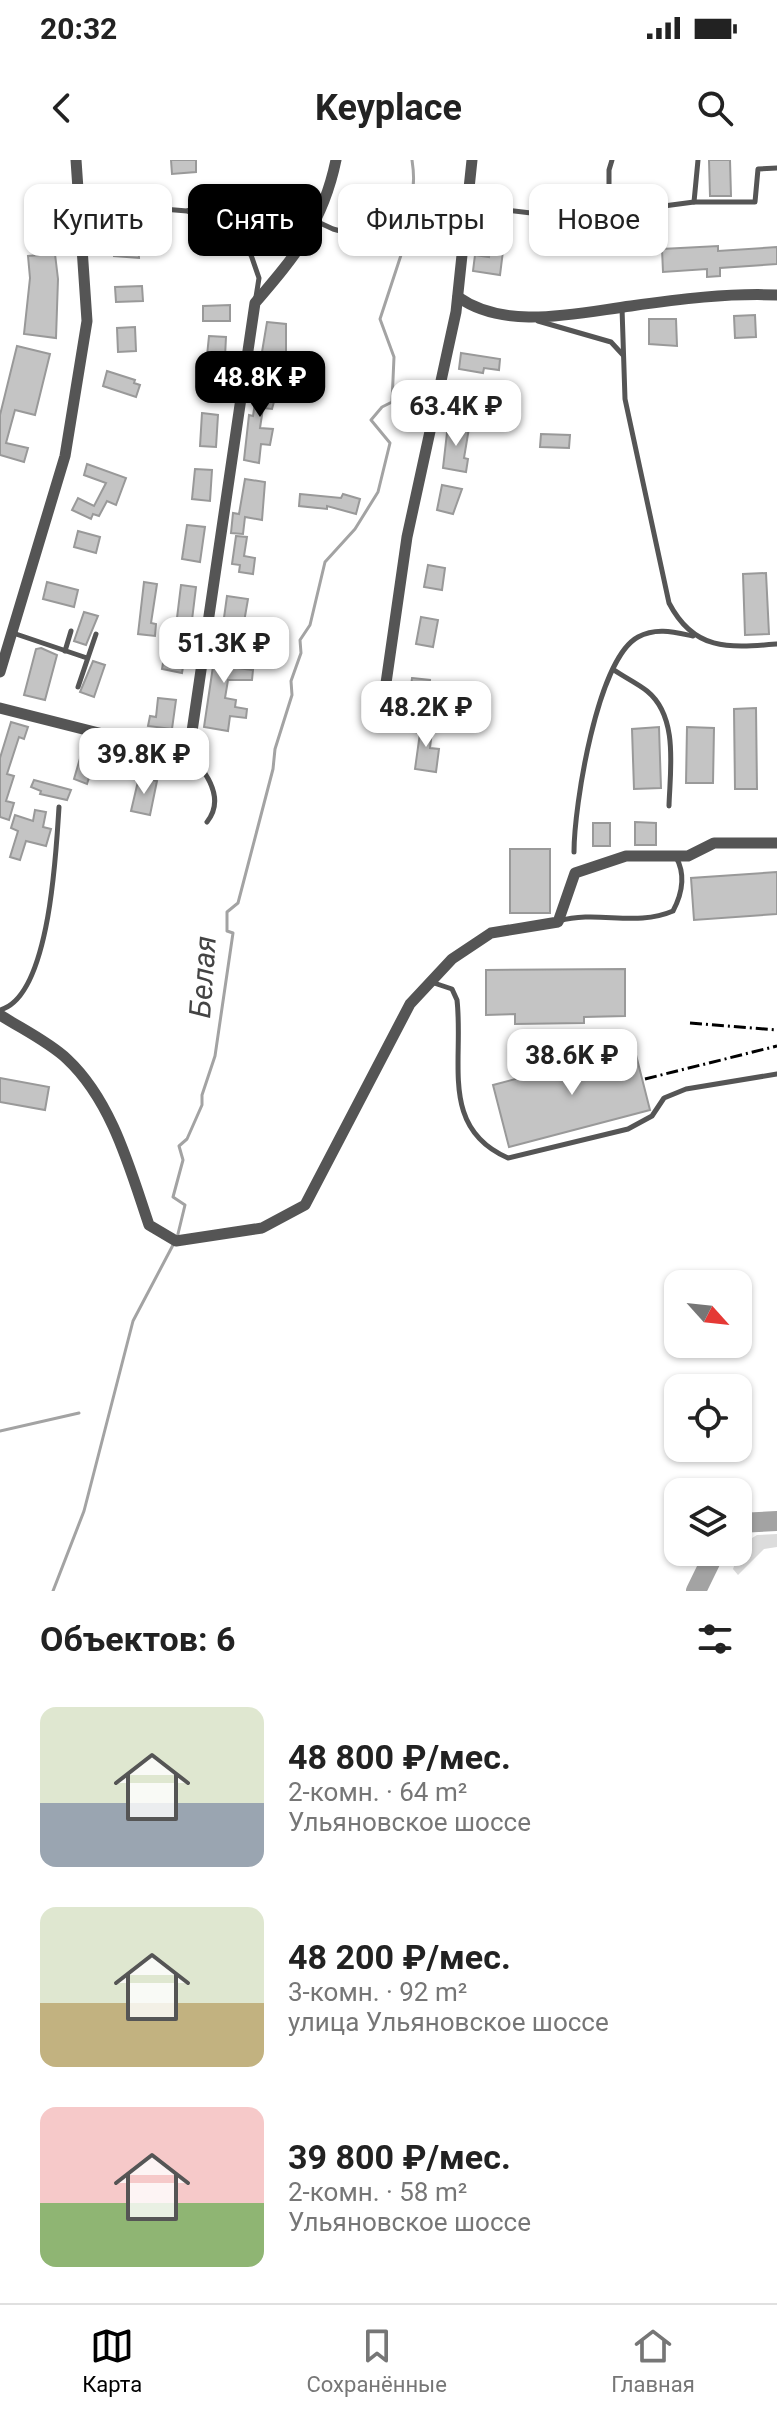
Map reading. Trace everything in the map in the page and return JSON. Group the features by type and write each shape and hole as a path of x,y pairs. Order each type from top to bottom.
{"street":[{"path":"76,160 78,184"},
{"path":"322,209 328,198 336,160"},
{"path":"468,184 472,160"},
{"path":"0,672 65,456 87,321 83,256"},
{"path":"0,708 170,751 190,745 255,303 294,256"},
{"path":"383,704 407,537 458,297 461,256"},
{"path":"458,297 492,311 556,318 706,297 777,295"},
{"path":"0,1013 67,1059 95,1093 126,1156 149,1225 176,1241 262,1228 305,1205 410,1004 452,959 491,933 558,922 575,873 626,856 688,856 714,843 777,843"}],"lane":[{"path":"609,184 612,160"},
{"path":"694,202 698,160"},
{"path":"668,205 755,202 758,169 777,168"},
{"path":"172,210 187,211 251,255 259,278 255,303"},
{"path":"622,307 625,399 669,603 681,625 694,636"},
{"path":"523,315 611,342 624,355"},
{"path":"574,852 584,756 614,670 635,638 662,630 717,644 777,644"},
{"path":"65,651 71,631"},
{"path":"12,633 87,658"},
{"path":"78,687 96,634"},
{"path":"614,670 646,690 658,702 666,720 669,806"},
{"path":"183,747 215,792 215,808 207,822"},
{"path":"0,1013 19,1001 29,984 51,902 59,807"},
{"path":"558,922 581,915 656,919 673,911 682,879 682,868 675,856"},
{"path":"430,982 452,989 457,1000 461,1103 468,1128 484,1145 508,1158 628,1129 652,1116 664,1098 686,1089 777,1074"}],"shaded area":[{"path":"777,1534 777,1547 764,1549 752,1561 752,1538"},
{"path":"734,1566 747,1566 738,1575"}],"building":[{"path":"171,160 196,160 196,172 172,174"},
{"path":"709,160 730,160 731,196 710,196"},
{"path":"718,246 718,251 777,247 777,264 720,268 720,276 707,277 707,269 663,272 662,256 668,256 668,249"},
{"path":"28,256 55,256 58,279 56,338 24,334 30,278"},
{"path":"475,256 502,256 500,275 473,271"},
{"path":"142,286 143,301 116,302 115,287"},
{"path":"230,305 230,321 203,321 203,306"},
{"path":"755,315 756,337 735,338 734,316"},
{"path":"649,319 676,319 677,346 649,344"},
{"path":"267,322 286,324 286,356 262,352"},
{"path":"135,327 136,351 118,352 117,328"},
{"path":"209,336 226,337 225,357 221,357 221,397 203,395"},
{"path":"17,346 50,354 35,415 15,410 6,443 28,448 24,462 0,455 0,415"},
{"path":"461,353 500,359 499,370 484,368 483,373 459,369"},
{"path":"107,371 135,380 134,383 140,385 136,397 103,386"},
{"path":"259,377 280,380 272,409 263,408 260,428 273,429 270,445 261,444 259,463 244,460 249,415 253,416"},
{"path":"202,413 218,415 216,447 200,446"},
{"path":"448,424 469,428 464,458 468,459 466,472 443,468"},
{"path":"541,434 570,435 569,448 540,447"},
{"path":"87,464 126,478 116,505 107,501 99,516 93,514 91,519 72,510 78,498 94,506 106,483 84,475"},
{"path":"195,469 212,470 210,501 192,499"},
{"path":"245,479 265,482 262,520 245,517 243,534 231,533 233,513 239,514"},
{"path":"442,485 462,489 453,514 437,510"},
{"path":"300,494 341,498 343,494 360,499 356,514 327,506 327,509 299,506"},
{"path":"187,525 205,527 200,562 182,559"},
{"path":"78,531 100,537 96,553 74,547"},
{"path":"236,536 247,537 244,556 255,558 253,574 239,572 240,565 232,564"},
{"path":"428,565 445,568 442,590 424,587"},
{"path":"766,573 769,634 745,635 743,574"},
{"path":"47,582 78,590 74,607 43,599"},
{"path":"144,582 157,584 151,623 156,624 155,636 138,634"},
{"path":"181,585 196,587 192,620 177,618"},
{"path":"227,596 248,599 243,628 223,625"},
{"path":"84,612 98,616 86,645 74,641"},
{"path":"421,617 438,620 433,647 416,644"},
{"path":"219,626 230,628 226,651 239,652 236,668 253,670 252,680 228,680 225,698 236,700 235,707 247,709 246,718 230,716 228,731 204,727"},
{"path":"167,640 187,643 182,673 162,669"},
{"path":"36,649 57,655 45,700 24,695"},
{"path":"93,661 105,665 94,697 80,692"},
{"path":"412,678 430,680 428,704 409,702"},
{"path":"158,698 176,700 172,729 148,726 150,716 156,717"},
{"path":"756,708 757,789 735,789 734,709"},
{"path":"11,722 28,727 24,739 19,737 7,774 14,776 6,801 14,803 9,820 0,817 0,758"},
{"path":"416,722 433,723 430,748 439,749 436,772 415,769 420,733 415,732"},
{"path":"659,727 661,788 634,789 632,729"},
{"path":"687,727 714,728 713,783 686,783"},
{"path":"83,748 97,753 87,784 74,779"},
{"path":"139,777 157,781 150,815 131,811"},
{"path":"34,780 71,790 67,800 40,794 41,791 31,787"},
{"path":"35,810 46,812 43,827 51,829 46,846 26,841 20,860 10,857 18,831 11,828 15,815 33,821"},
{"path":"635,822 656,823 656,845 635,845"},
{"path":"593,823 610,823 610,846 593,846"},
{"path":"510,849 550,849 550,913 510,913"},
{"path":"777,872 777,914 694,920 691,878"},
{"path":"625,969 625,1016 584,1017 584,1023 515,1024 515,1014 486,1015 486,970"},
{"path":"634,1047 650,1110 509,1147 493,1085"},
{"path":"0,1078 49,1087 45,1110 0,1102"}],"waterway":[{"name":"Белая","path":"177,1238 185,1205 173,1197 183,1160 179,1146 187,1139 202,1105 202,1095 215,1056 233,933 227,931 227,912 238,903 273,769 275,749 292,695 291,681 301,653 300,640 310,625 325,562 355,529 378,492 390,443 371,420 382,407 392,402 394,357 380,319 403,249 388,229 413,188 412,160"},
{"name":"Белая","path":"53,1591 84,1511 133,1321 173,1245"},
{"path":"0,1431 79,1413"},
{"path":"752,1522 777,1521"},
{"path":"696,1591 708,1566"}],"railway":[{"path":"690,1023 777,1030"},
{"path":"645,1079 777,1046"}]}
